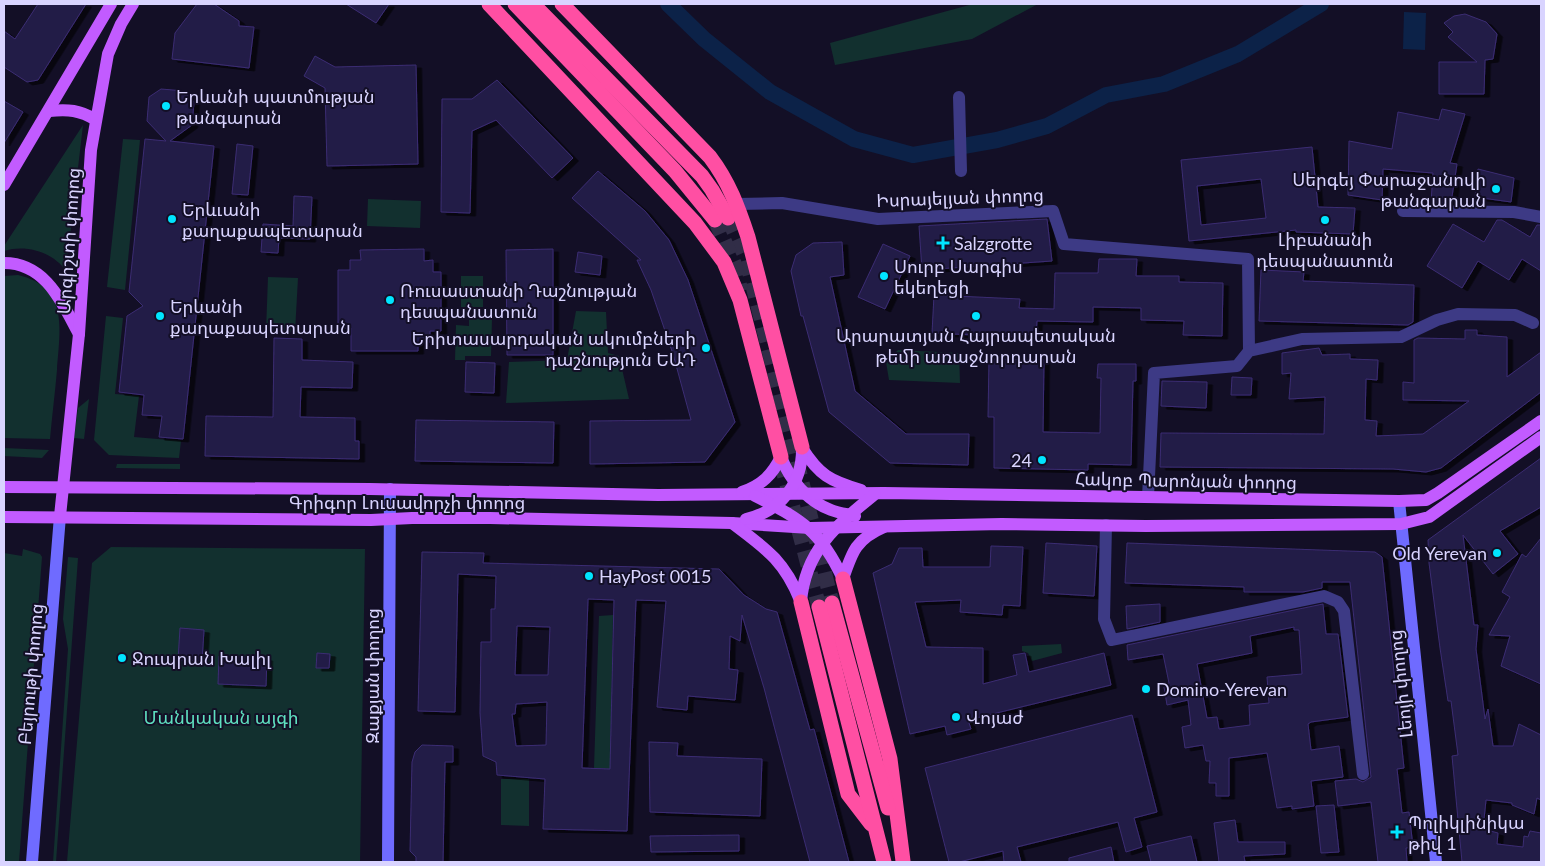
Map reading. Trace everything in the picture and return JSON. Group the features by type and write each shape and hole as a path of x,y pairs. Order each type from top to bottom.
{"highway":[{"path":"489,4 694,223 724,262 740,300 781,457"},
{"path":"515,4 721,219 712,190 702,176 533,4"},
{"path":"562,4 710,157 725,177 737,204 748,237 802,447"},
{"path":"843,579 890,759 903,862"},
{"path":"801,602 848,794 876,832"},
{"path":"884,862 825,605 903,862"}],"main road":[{"path":"4,185 49,111 86,43 111,4"},
{"name":"Արգիշտի փողոց","path":"62,488 79,334 91,150 108,54 121,24 134,4"},
{"path":"49,111 78,110 96,120"},
{"path":"4,263 27,268 47,282 79,334"},
{"name":"Հակոբ Պարոնյան փողոց","path":"806,494 1426,500 1541,421"},
{"path":"810,528 887,525 1402,524 1429,517 1541,437"},
{"path":"732,523 764,515 786,495 795,483 802,465 802,447"},
{"path":"802,447 812,464 823,476 841,484 875,494"},
{"path":"781,457 786,471 795,483 806,494 828,509 887,525"},
{"path":"736,494 755,488 773,474 781,457"},
{"name":"Գրիգոր Լուսավորչի փողոց","path":"4,487 390,489 658,495 806,494"},
{"name":"Բեյրութի փողոց","path":"32,862 62,488"},
{"name":"Զաքյան փողոց","path":"388,862 390,489"},
{"path":"801,602 802,584 809,564 823,542 850,514 875,494"},
{"path":"753,495 775,506 810,528 823,542 843,579"},
{"name":"Լեոյի փողոց","path":"1399,501 1436,862"},
{"name":"Գրիգոր Լուսավորչի փողոց","path":"4,517 371,520 391,518 732,523 810,528"},
{"path":"732,523 762,545 779,562 790,575 801,602"},
{"path":"843,579 858,543 872,532 887,525"}],"street":[{"path":"959,96 961,171"},
{"name":"Իսրայելյան փողոց","path":"737,204 782,203 878,219 1053,211 1064,244 1248,259 1249,351"},
{"path":"1403,211 1514,212 1541,217"},
{"path":"1148,498 1154,373 1237,366 1249,351 1302,339 1400,337 1437,320 1458,314 1515,315 1533,324"},
{"path":"1106,525 1104,619 1112,640 1324,596 1338,602 1344,611 1363,774"}],"green space":[{"path":"973,4 1038,4 972,39 835,65 830,43"},
{"path":"83,125 66,271 54,259 38,251 21,248 4,251 4,246"},
{"path":"123,139 140,140 125,290 107,287"},
{"path":"368,199 421,201 420,228 367,226"},
{"path":"18,275 34,281 46,289 54,300 58,312 59,340 50,439 4,438 4,276"},
{"path":"461,276 483,276 483,307 461,307"},
{"path":"268,277 298,278 295,332 266,331"},
{"path":"576,311 606,312 608,353 619,356 629,399 506,403 509,362 567,360"},
{"path":"106,316 123,318 115,394 139,396 134,437 181,441 179,458 109,455 94,440"},
{"path":"469,319 492,319 491,356 465,356 465,360 455,360 456,325 469,326"},
{"path":"898,350 959,353 960,383 889,380 886,362"},
{"path":"89,399 84,439 74,438 78,408"},
{"path":"4,448 49,450 42,458 4,456"},
{"path":"117,464 180,464 180,469 116,468"},
{"name":"Մանկական այգի","path":"111,547 365,549 360,862 67,862 92,563"},
{"path":"23,549 40,554 42,557 19,862 4,862 4,553 22,556"},
{"path":"68,557 78,558 56,862 53,862 68,649 63,619"},
{"path":"613,615 610,769 594,768 599,616"},
{"path":"1061,644 1062,653 1032,661 1028,653 1022,651 1022,646"},
{"path":"501,779 529,779 529,826 501,825"}],"water":[{"path":"1404,12 1426,13 1425,50 1403,49"}],"building":[{"path":"38,4 86,4 38,80 27,82 4,67 4,31 15,39"},
{"path":"197,4 214,4 239,21 239,26 254,27 249,68 172,59 175,33"},
{"path":"346,4 389,4 376,23"},
{"path":"1465,14 1486,22 1497,34 1493,59 1485,60 1484,94 1439,94 1439,62 1477,62 1448,37 1453,32 1444,23 1454,16"},
{"path":"315,56 335,67 416,65 418,164 327,166 325,88 304,76"},
{"path":"497,80 573,158 552,178 496,120 472,131 470,213 441,212 442,99 472,99"},
{"name":"Երևւանի քաղաքապետարան","path":"161,89 185,91 194,102 192,125 170,141 214,146 183,439 159,437 162,416 142,415 144,395 119,392 127,316 143,306 129,292 145,139 166,141 147,121 149,97"},
{"path":"4,101 23,112 4,143"},
{"path":"1442,109 1465,114 1450,163 1457,164 1451,203 1431,203 1433,173 1383,169 1382,200 1348,195 1349,141 1392,149 1398,112 1439,120"},
{"path":"237,144 253,146 248,195 232,194"},
{"path":"1312,147 1318,207 1355,208 1353,234 1296,232 1296,230 1189,241 1181,160","holes":["1261,179 1266,218 1201,225 1197,186"]},
{"path":"1478,169 1514,178 1511,202 1475,197"},
{"path":"598,171 645,211 669,240 688,280 735,422 705,462 590,464 590,421 691,420 673,354 651,290 637,260 641,260 572,198"},
{"path":"294,196 312,197 310,239 279,238 278,253 261,252 263,224 293,226"},
{"path":"1047,219 1052,261 922,270 919,226"},
{"path":"1497,220 1502,220 1530,237 1537,225 1541,225 1541,271 1522,259 1509,280 1478,261 1462,288 1427,266 1453,224 1484,242"},
{"path":"842,242 844,275 830,277 855,391 906,434 969,434 968,465 890,463 829,412 803,316 801,316 791,271 796,255 813,243"},
{"name":"Սուրբ Սարգիս եկեղեցի","path":"883,244 910,256 885,309 858,297"},
{"name":"Ռուսաստանի Դաշնության դեսպանատուն","path":"424,249 424,261 433,260 433,272 441,272 441,331 430,331 430,342 418,343 418,351 351,351 351,328 338,328 338,270 350,270 350,260 361,260 360,250"},
{"path":"553,249 553,355 507,355 506,250"},
{"path":"578,252 602,256 600,275 575,272"},
{"path":"1099,259 1137,259 1136,276 1179,276 1179,282 1223,283 1222,336 1183,335 1184,321 1141,320 1141,308 1093,307 1093,322 1037,321 1036,335 1018,334 1018,337 932,333 934,295 1020,299 1019,308 1054,309 1055,273 1098,273"},
{"path":"1261,270 1304,272 1303,281 1414,285 1413,322 1408,325 1259,321"},
{"path":"1465,330 1477,330 1477,335 1507,337 1507,377 1541,352 1541,392 1441,468 1426,472 1393,469 1160,467 1161,433 1324,434 1325,397 1289,399 1291,373 1282,374 1282,353 1319,348 1322,355 1350,354 1350,359 1378,360 1377,380 1366,379 1365,420 1377,421 1376,436 1423,434 1469,401 1403,400 1403,382 1414,383 1414,340 1418,338 1465,339"},
{"path":"274,338 302,339 302,360 353,362 352,388 301,387 300,417 355,418 355,441 359,441 359,459 205,456 206,416 273,417"},
{"path":"989,359 1044,360 1043,432 1100,433 1101,378 1097,378 1098,364 1136,364 1136,381 1133,381 1131,465 1088,464 1088,470 994,468 994,417 988,417"},
{"path":"466,362 495,363 494,393 465,392"},
{"path":"1232,377 1252,378 1251,395 1231,395"},
{"path":"1162,381 1207,382 1206,408 1161,406"},
{"path":"416,420 554,422 553,463 415,461"},
{"path":"1541,458 1541,507 1500,531 1518,554 1493,574 1463,535 1474,625 1478,625 1476,649 1485,719 1488,709 1493,746 1513,746 1519,724 1541,735 1541,800 1537,798 1534,814 1512,805 1512,803 1486,800 1483,829 1498,833 1497,844 1523,847 1524,836 1528,837 1530,831 1541,833 1541,862 1462,862 1452,756 1458,755 1451,701 1448,701 1440,648 1429,563 1428,540"},
{"path":"1541,538 1541,684 1501,666 1510,636 1489,635 1510,597 1502,592 1522,554 1526,557"},
{"path":"1046,543 1097,546 1094,596 1043,593"},
{"path":"1127,543 1375,552 1382,557 1404,768 1397,769 1402,813 1409,812 1413,847 1406,848 1407,862 1378,862 1371,802 1338,806 1335,781 1356,779 1363,782 1371,777 1350,582 1322,582 1322,588 1303,592 1244,592 1244,587 1125,583"},
{"path":"991,546 1023,547 1020,606 1003,605 1002,615 960,612 961,600 915,602 926,647 983,648 983,684 1017,675 1013,655 1025,653 1029,672 1104,653 1111,685 968,720 971,729 947,735 945,726 910,734 873,573 892,564 899,548 922,548 923,567 990,567"},
{"path":"422,552 484,553 483,563 719,569 744,595 766,609 777,612 810,730 814,729 849,862 810,862 764,688 742,615 740,641 730,636 729,669 738,670 735,700 688,696 687,710 657,707 666,601 636,600 627,831 543,829 545,779 497,775 496,762 483,756 480,713 481,642 491,642 491,609 495,609 496,576 458,574 455,712 418,711","holes":["588,599 614,600 610,769 582,768","517,626 550,627 548,675 515,675","547,702 546,745 516,746 512,714 515,714 516,704"]},
{"path":"1160,604 1160,622 1127,629 1126,606"},
{"path":"1323,604 1326,634 1338,634 1348,717 1308,724 1311,750 1339,746 1343,777 1311,781 1314,806 1292,809 1292,806 1277,808 1267,753 1229,758 1229,796 1216,796 1216,783 1209,783 1210,761 1206,761 1203,745 1185,748 1182,727 1191,725 1188,700 1167,705 1164,687 1169,683 1163,654 1128,660 1127,645","holes":["1294,627 1294,630 1299,630 1302,674 1267,677 1269,703 1249,705 1250,725 1219,729 1217,717 1207,718 1197,664 1252,653 1250,636"]},
{"path":"180,628 204,630 202,661 178,660"},
{"path":"317,653 330,654 329,668 316,668"},
{"path":"219,656 267,658 266,686 218,684"},
{"path":"1132,715 1157,812 1134,818 1142,847 1126,852 1118,822 1017,847 1021,862 1004,862 1003,851 959,862 949,862 925,768"},
{"path":"649,742 678,743 677,756 762,759 760,816 650,812"},
{"path":"422,745 453,746 453,762 445,762 443,862 416,862 416,857 410,851 412,762 415,752"},
{"path":"1334,805 1339,852 1321,853 1316,806"},
{"path":"1235,820 1238,842 1285,842 1285,854 1244,856 1245,862 1219,862 1214,823"},
{"path":"739,835 739,851 651,852 650,836"},
{"path":"1191,836 1197,862 1151,862 1147,846"},
{"path":"1111,847 1114,862 1069,862 1069,858"}],"waterway":[{"path":"668,4 704,39 770,92 854,139 913,155 997,140 1047,126 1106,95 1164,84 1238,54 1321,4"}],"tunnel":[{"path":"728,218 746,258 832,603"},
{"path":"715,220 734,263 741,291"},
{"path":"781,462 819,607"}],"place":[{"name":"Երևանի պատմության թանգարան","path":"166,106"},
{"name":"Սերգեյ Փարաջանովի թանգարան","path":"1496,189"},
{"name":"Երևւանի քաղաքապետարան","path":"172,219"},
{"name":"Լիբանանի դեսպանատուն","path":"1325,220"},
{"name":"Salzgrotte","path":"943,243"},
{"name":"Սուրբ Սարգիս եկեղեցի","path":"884,276"},
{"name":"Ռուսաստանի Դաշնության դեսպանատուն","path":"390,300"},
{"name":"Երևանի քաղաքապետարան","path":"160,316"},
{"name":"Արարատյան Հայրապետական թեմի առաջնորդարան","path":"976,316"},
{"name":"Երիտասարդական ակումբների դաշնություն ԵԱԴ","path":"706,348"},
{"name":"24","path":"1042,460"},
{"name":"Old Yerevan","path":"1497,553"},
{"name":"HayPost 0015","path":"589,576"},
{"name":"Ջուպրան Խալիլ","path":"122,658"},
{"name":"Domino-Yerevan","path":"1146,689"},
{"name":"Վոյաժ","path":"956,717"},
{"name":"Պոլիկլինիկա թիվ 1","path":"1397,832"}]}
